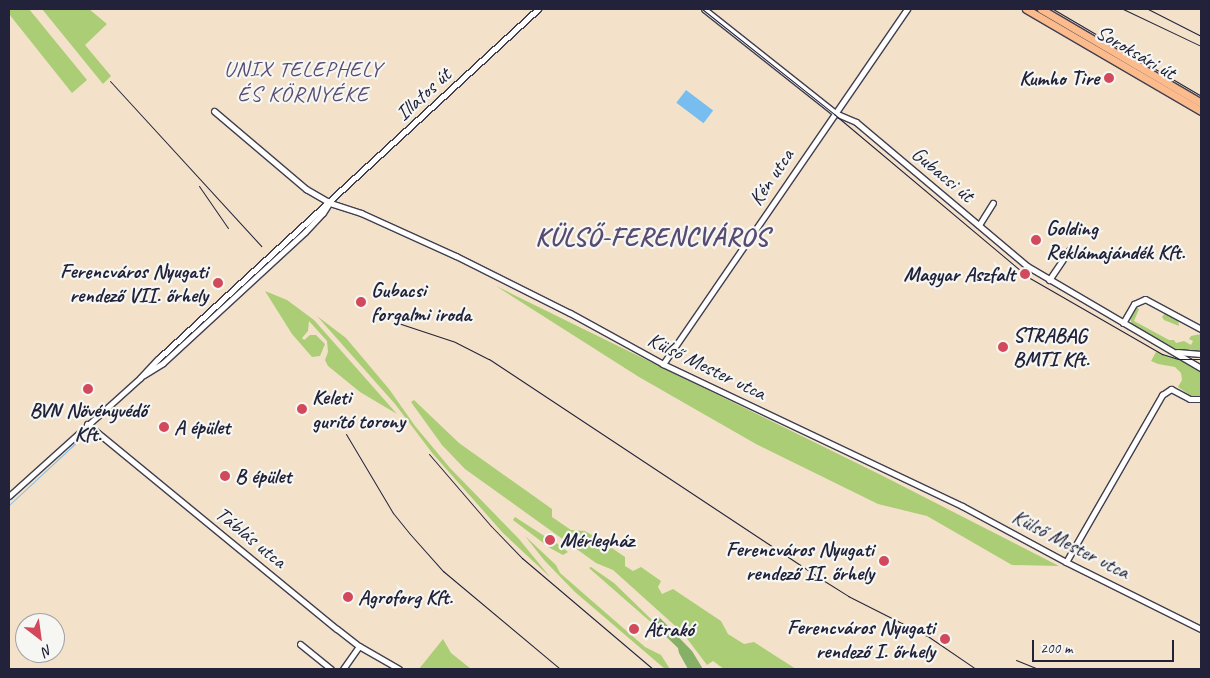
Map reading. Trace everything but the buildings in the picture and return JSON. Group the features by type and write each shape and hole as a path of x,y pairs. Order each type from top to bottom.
{"main road":[{"name":"Soroksári út","path":"1026,9 1201,111"},
{"name":"Soroksári út","path":"1042,9 1201,103"}],"street":[{"name":"Illatos út","path":"9,496 140,378 158,359 330,203 538,9"},
{"name":"Gubacsi út","path":"704,9 835,113 856,122 1027,266 1201,368"},
{"name":"Kén utca","path":"663,364 907,9"},
{"name":"Külső Mester utca","path":"214,111 306,189 330,203 361,213 456,256 570,313 663,364 962,506 1066,562 1201,629"},
{"path":"979,225 994,203"},
{"path":"1049,280 1070,249"},
{"path":"1123,323 1134,304 1141,299 1148,300 1201,329"},
{"name":"Gubacsi út","path":"1172,351 1201,354"},
{"path":"1066,562 1162,395 1171,389 1190,399 1201,399"},
{"name":"Táblás utca","path":"87,424 359,646 391,667 399,669"},
{"path":"300,644 331,669"},
{"path":"343,669 359,646"}],"green space":[{"path":"9,9 29,9 87,80 72,93 9,14"},
{"path":"42,9 89,9 107,24 85,45 111,76 103,84"},
{"path":"496,286 883,476 1059,566 1012,565 927,516 878,504 756,444 639,377"},
{"path":"265,291 287,300 314,320 397,414 360,392 328,366 325,360 328,352 327,341 309,321 308,331 302,338 304,340 310,335 316,335 325,344 320,356 312,357 292,334"},
{"path":"1135,307 1139,309 1134,321 1169,340 1174,340 1176,343 1184,341 1191,345 1193,341 1189,339 1191,336 1201,334 1201,352 1176,349 1132,325 1130,318"},
{"path":"1165,313 1178,319 1179,326 1164,320 1162,317"},
{"path":"317,316 346,338 389,389 415,426 450,468 519,539 550,577 503,533 433,454 395,404"},
{"path":"1156,352 1187,362 1201,370 1201,396 1191,396 1178,387 1182,380 1181,373 1175,367 1151,361"},
{"path":"414,400 459,443 552,509 552,517 571,530 585,531 600,540 625,557 625,566 633,571 641,567 661,581 658,587 662,594 673,589 721,621 728,634 744,644 754,642 796,669 724,669 713,661 707,665 682,632 613,570 596,563 465,469 442,445 411,402"},
{"path":"515,517 549,539 547,543 550,545 555,542 568,552 563,555 550,548 513,520"},
{"path":"525,536 556,565 560,573 645,647 661,655 670,669 665,669 575,592 544,560"},
{"path":"591,567 614,583 652,620 660,618 653,624 589,568"},
{"path":"660,618 692,651 703,669 688,669 678,648 653,624"},
{"path":"443,639 451,653 471,669 419,669"}],"water":[{"path":"686,90 713,110 704,123 676,103"}],"waterway":[{"path":"9,505 80,439"}],"tram line":[{"path":"702,9 834,114 1028,277 1162,354 1178,359 1201,359"},
{"path":"1053,9 1201,96"}],"railway":[{"path":"1123,9 1201,46"},
{"path":"1148,9 1201,36"},
{"path":"110,81 261,246"},
{"path":"199,186 228,228"},
{"path":"392,321 455,342 489,359 818,577 848,596 929,637 976,669"},
{"path":"346,434 393,513 443,571 560,669"},
{"path":"429,454 491,526 522,558 653,669"},
{"path":"1016,660 1038,669"}],"place":[{"name":"Kumho Tire","path":"1109,78"},
{"name":"Golding Reklámajándék Kft.","path":"1036,240"},
{"name":"Magyar Aszfalt","path":"1025,274"},
{"name":"Ferencváros Nyugati rendező VII. őrhely","path":"218,283"},
{"name":"Gubacsi forgalmi iroda","path":"361,302"},
{"name":"STRABAG BMTI Kft.","path":"1003,347"},
{"name":"BVN Növényvédő Kft.","path":"88,389"},
{"name":"Keleti gurító torony","path":"302,409"},
{"name":"A épület","path":"164,427"},
{"name":"B épület","path":"225,476"},
{"name":"Mérlegház","path":"550,540"},
{"name":"Ferencváros Nyugati rendező II. őrhely","path":"884,561"},
{"name":"Agroforg Kft.","path":"348,597"},
{"name":"Átrakó","path":"634,629"},
{"name":"Ferencváros Nyugati rendező I. őrhely","path":"945,639"}],"district":[{"name":"UNIX TELEPHELY ÉS KÖRNYÉKE","path":"303,82"},
{"name":"KÜLSŐ-FERENCVÁROS","path":"652,237"}]}
